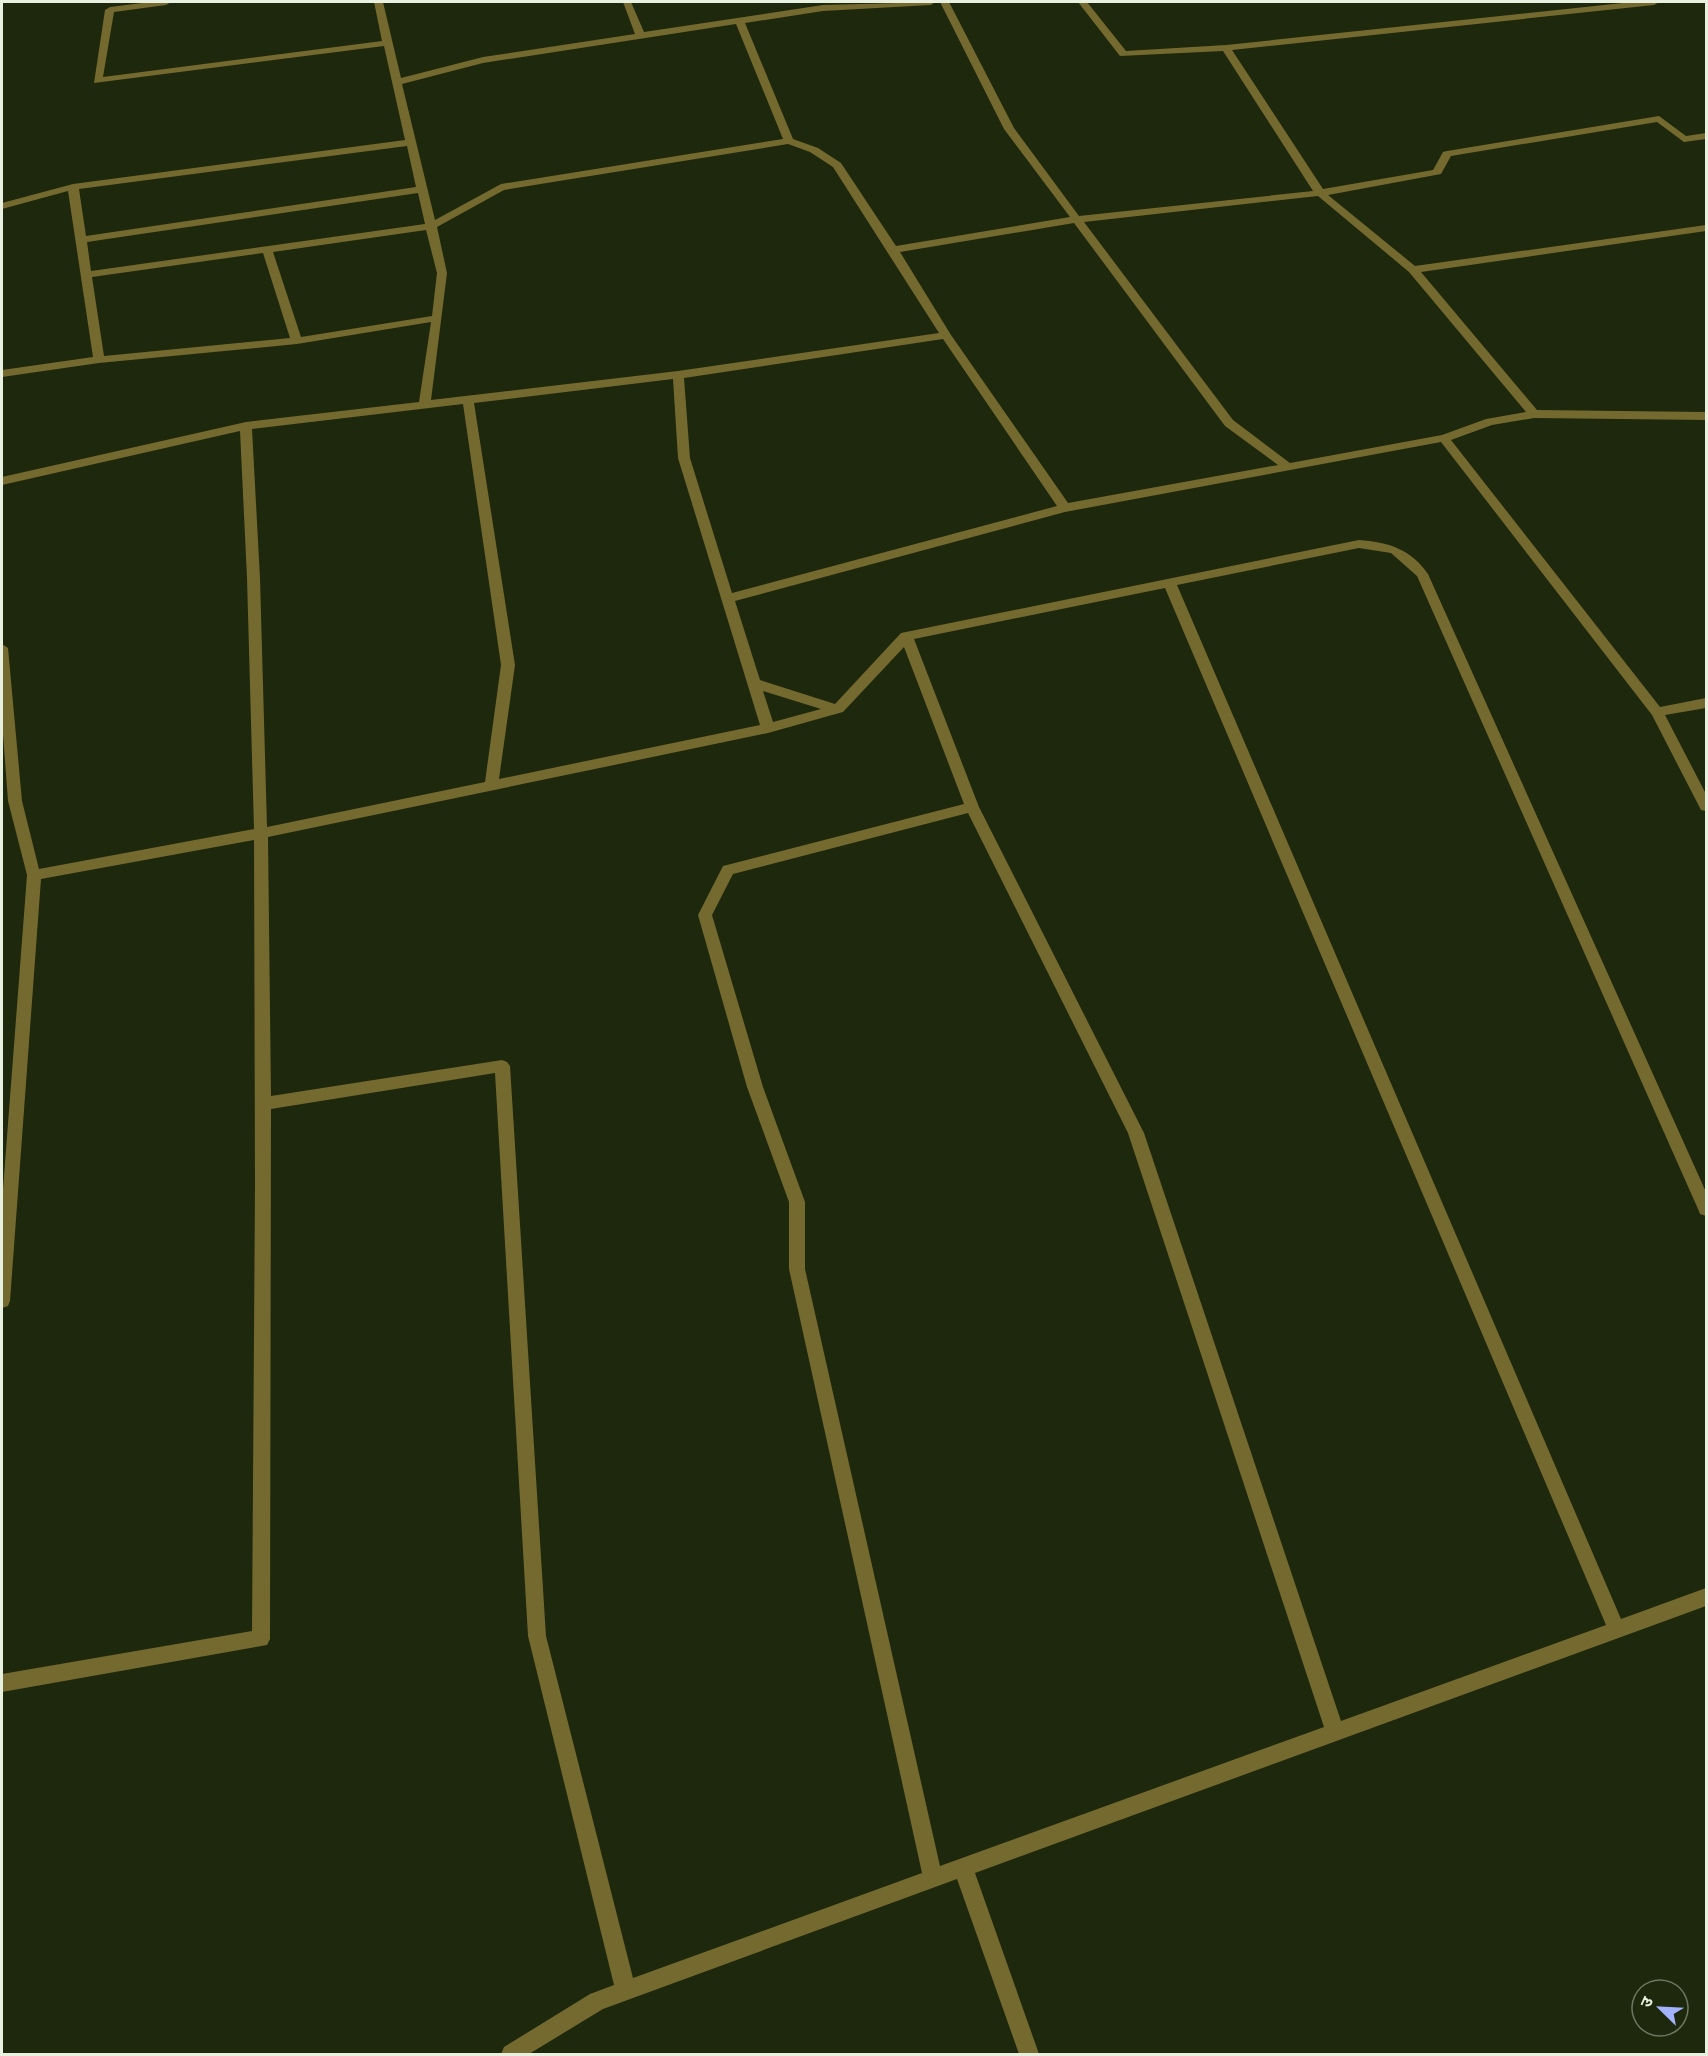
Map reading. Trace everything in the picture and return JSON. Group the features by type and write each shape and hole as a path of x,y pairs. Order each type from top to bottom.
{"street":[{"path":"166,2 110,10 97,81 387,43"},
{"path":"378,2 442,273 425,405"},
{"path":"627,2 641,36"},
{"path":"397,82 483,60 823,8 931,2"},
{"path":"944,2 1009,129 1229,423 1287,466"},
{"path":"1082,2 1123,54 1226,48 1654,2"},
{"path":"739,21 789,141"},
{"path":"1226,48 1320,193 1413,270 1533,414"},
{"path":"893,250 1078,219 1320,193 1437,172 1447,154 1659,119 1684,139 1707,136"},
{"path":"86,275 431,226 501,187 789,141 814,150 837,165 945,335 1065,508"},
{"path":"2,206 73,187 411,142"},
{"path":"73,187 99,360"},
{"path":"81,240 422,189"},
{"path":"1413,270 1707,228"},
{"path":"267,249 297,341"},
{"path":"2,374 99,360 297,341 437,318"},
{"path":"2,481 246,426 678,375 945,335"},
{"path":"678,375 684,458 768,728"},
{"path":"468,399 508,665 491,786"},
{"path":"728,598 1065,508 1444,438 1490,422 1533,414 1707,416"},
{"path":"2,1683 261,1639 262,833 255,574 246,426"},
{"path":"1444,438 1657,712 1707,806"},
{"path":"34,875 262,833 768,728 838,710 906,636 1359,544 1389,545 1404,555 1422,574 1707,1209"},
{"path":"1169,582 1617,1630"},
{"path":"906,636 972,807 1136,1133 1335,1732"},
{"path":"2,648 8,802 34,875 2,1301"},
{"path":"754,682 838,710"},
{"path":"1657,712 1707,703"},
{"path":"933,1879 797,1269 797,1202 755,1087 705,915 728,870 972,807"},
{"path":"262,1104 502,1066 537,1636 626,1992"},
{"path":"512,2055 597,2001 1707,1597"},
{"path":"963,1868 1029,2055"}]}
